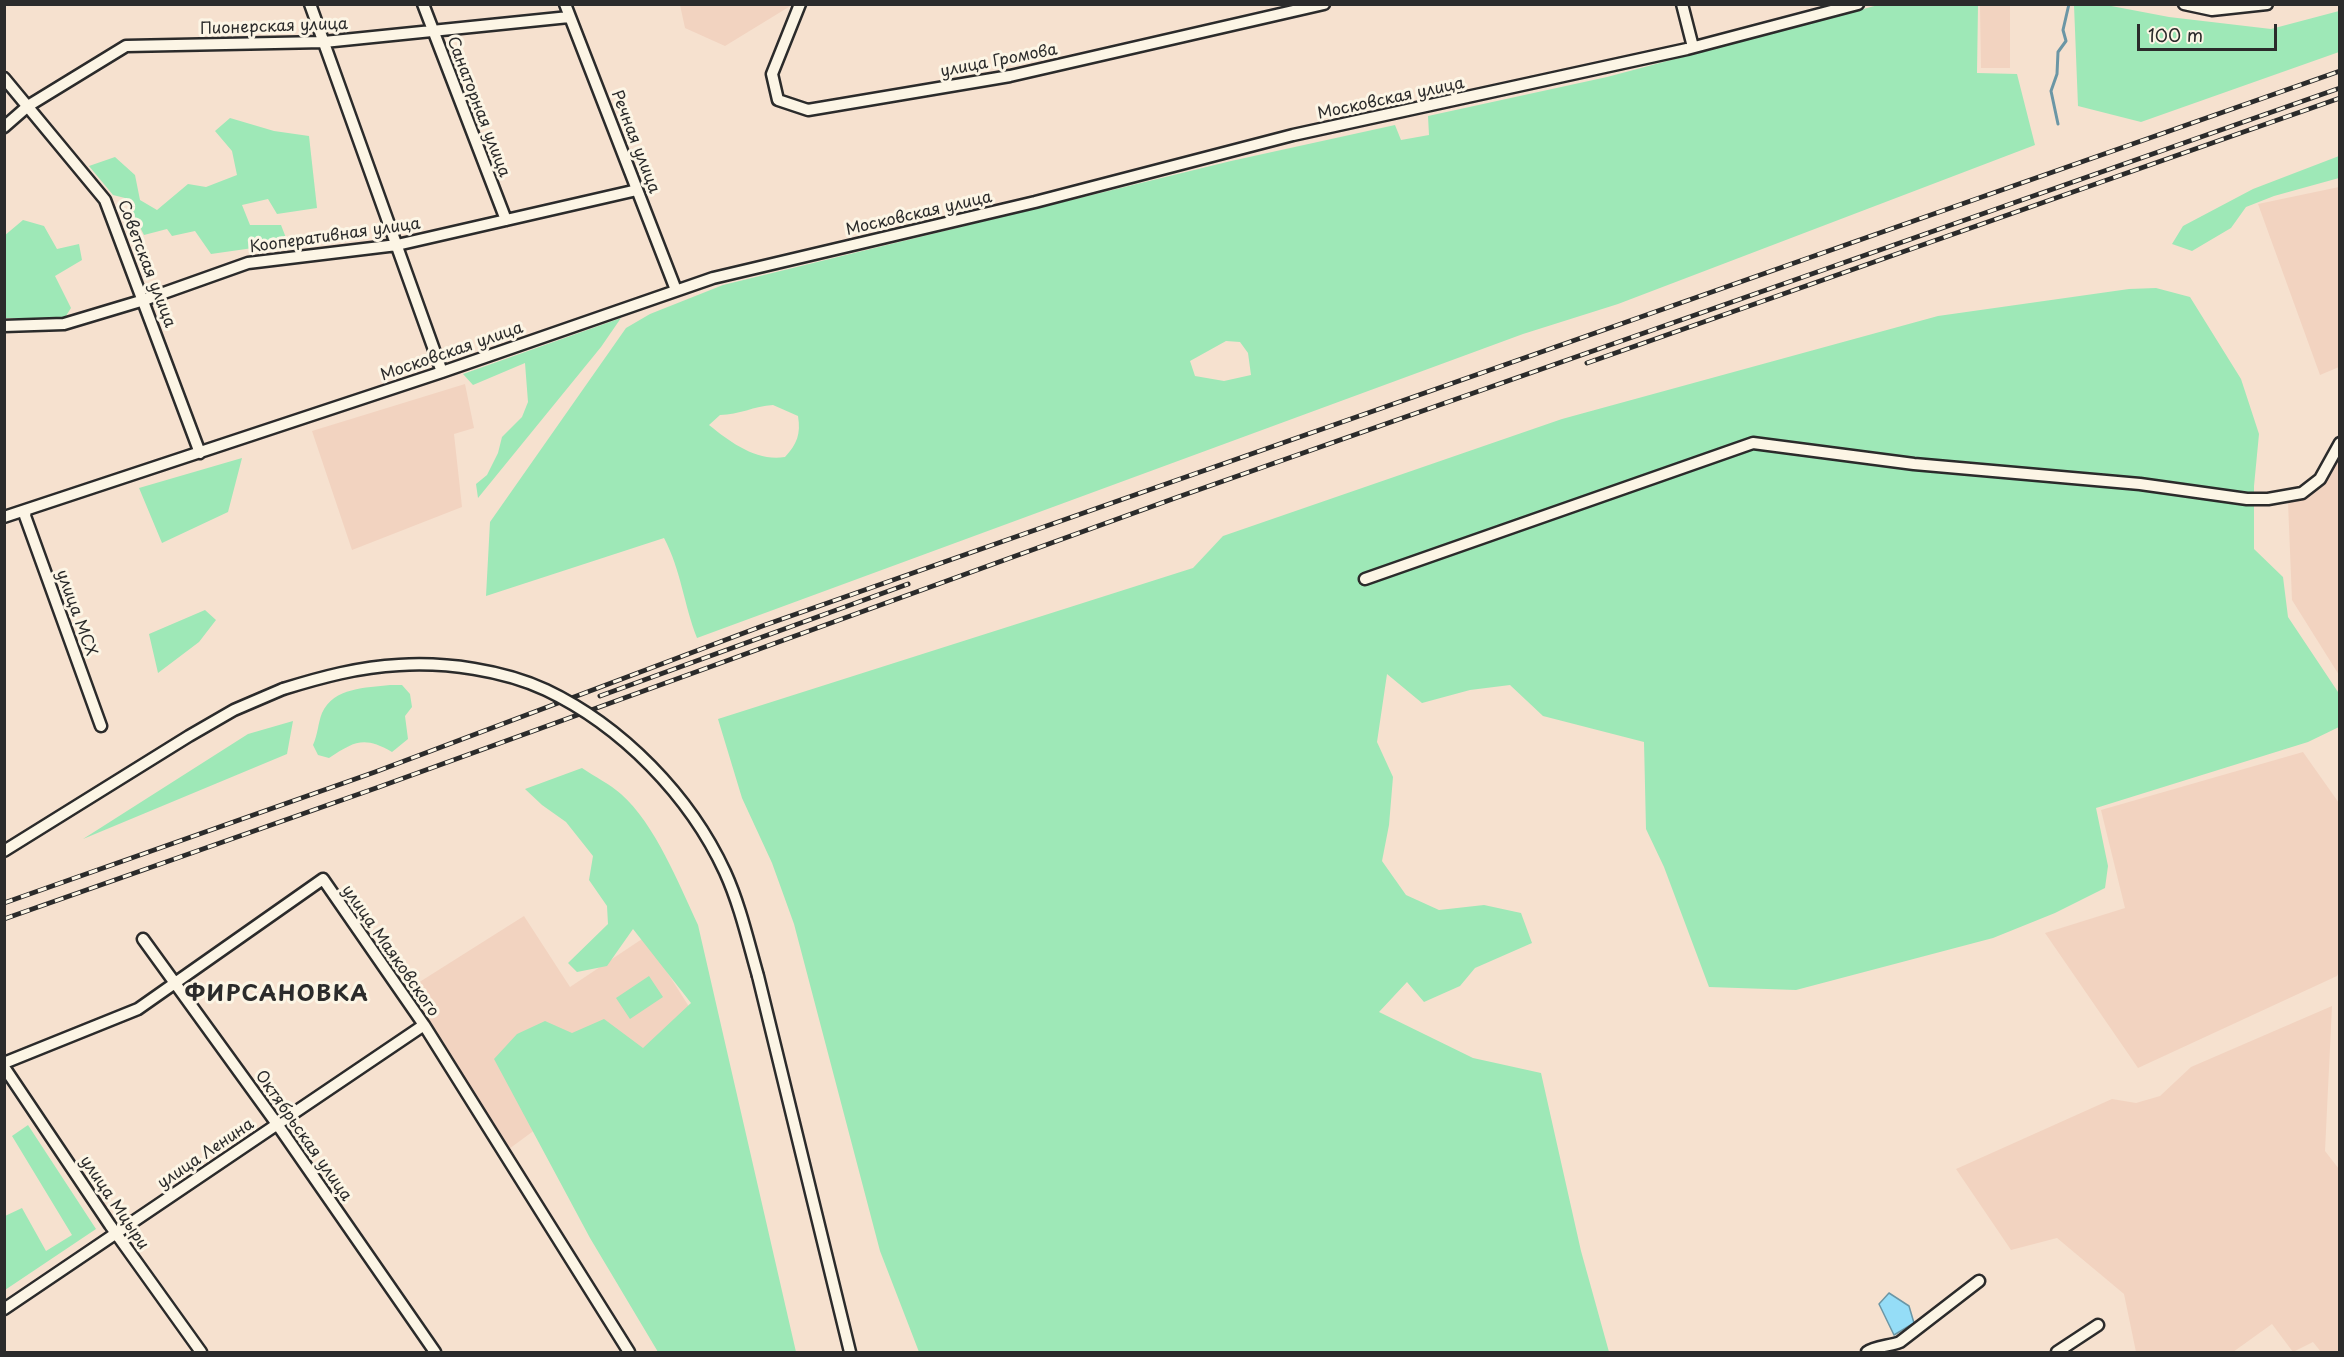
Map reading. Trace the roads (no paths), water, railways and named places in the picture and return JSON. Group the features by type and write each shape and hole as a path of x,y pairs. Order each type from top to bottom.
{"street":[{"path":"310,4 442,372"},
{"name":"Санаторная улица","path":"423,4 506,220"},
{"name":"Речная улица","path":"565,4 676,290"},
{"name":"улица Громова","path":"800,4 772,74 778,100 808,110 1010,76 1324,4"},
{"path":"1682,4 1693,47"},
{"name":"Московская улица","path":"6,515 442,372 712,278 1035,202 1293,135 1693,47 1858,4"},
{"path":"2184,4 2212,10 2267,4"},
{"name":"Пионерская улица","path":"4,127 28,106 126,46 324,42 569,17"},
{"name":"Советская улица","path":"4,78 105,200 200,453"},
{"name":"Кооперативная улица","path":"4,326 64,324 144,300 249,263 397,245 637,190"},
{"path":"1365,579 1753,443 1914,464 2140,484 2247,500 2302,493 2320,479 2340,443"},
{"name":"улица МСХ","path":"26,510 25,516 101,726"},
{"path":"4,850 189,736 234,711 283,689 342,671 400,665 454,668 503,675 546,690 610,730 660,777 703,833 725,872 741,915 758,976 850,1353"},
{"name":"улица Маяковского","path":"4,1065 138,1009 323,879 424,1025 629,1353"},
{"name":"Октябрьская улица","path":"143,939 277,1124 435,1353"},
{"name":"улица Ленина","path":"4,1309 424,1025"},
{"name":"улица Мцыри","path":"4,1065 116,1233 201,1353"},
{"path":"1868,1353 1871,1349 1887,1348 1900,1342 1980,1281"},
{"path":"2057,1353 2098,1325"}],"water":[{"path":"1889,1293 1909,1306 1914,1323 1894,1335 1879,1304"}],"waterway":[{"path":"2058,124 2051,91 2057,74 2058,52 2066,41 2063,30 2069,4"}],"railway":[{"path":"4,903 375,772 765,625 2340,71"},
{"path":"4,919 379,787 1178,497 2340,88"},
{"path":"1587,363 2340,98"},
{"path":"600,696 908,584"}],"district":[{"name":"ФИРСАНОВКА","path":"277,995"}]}
